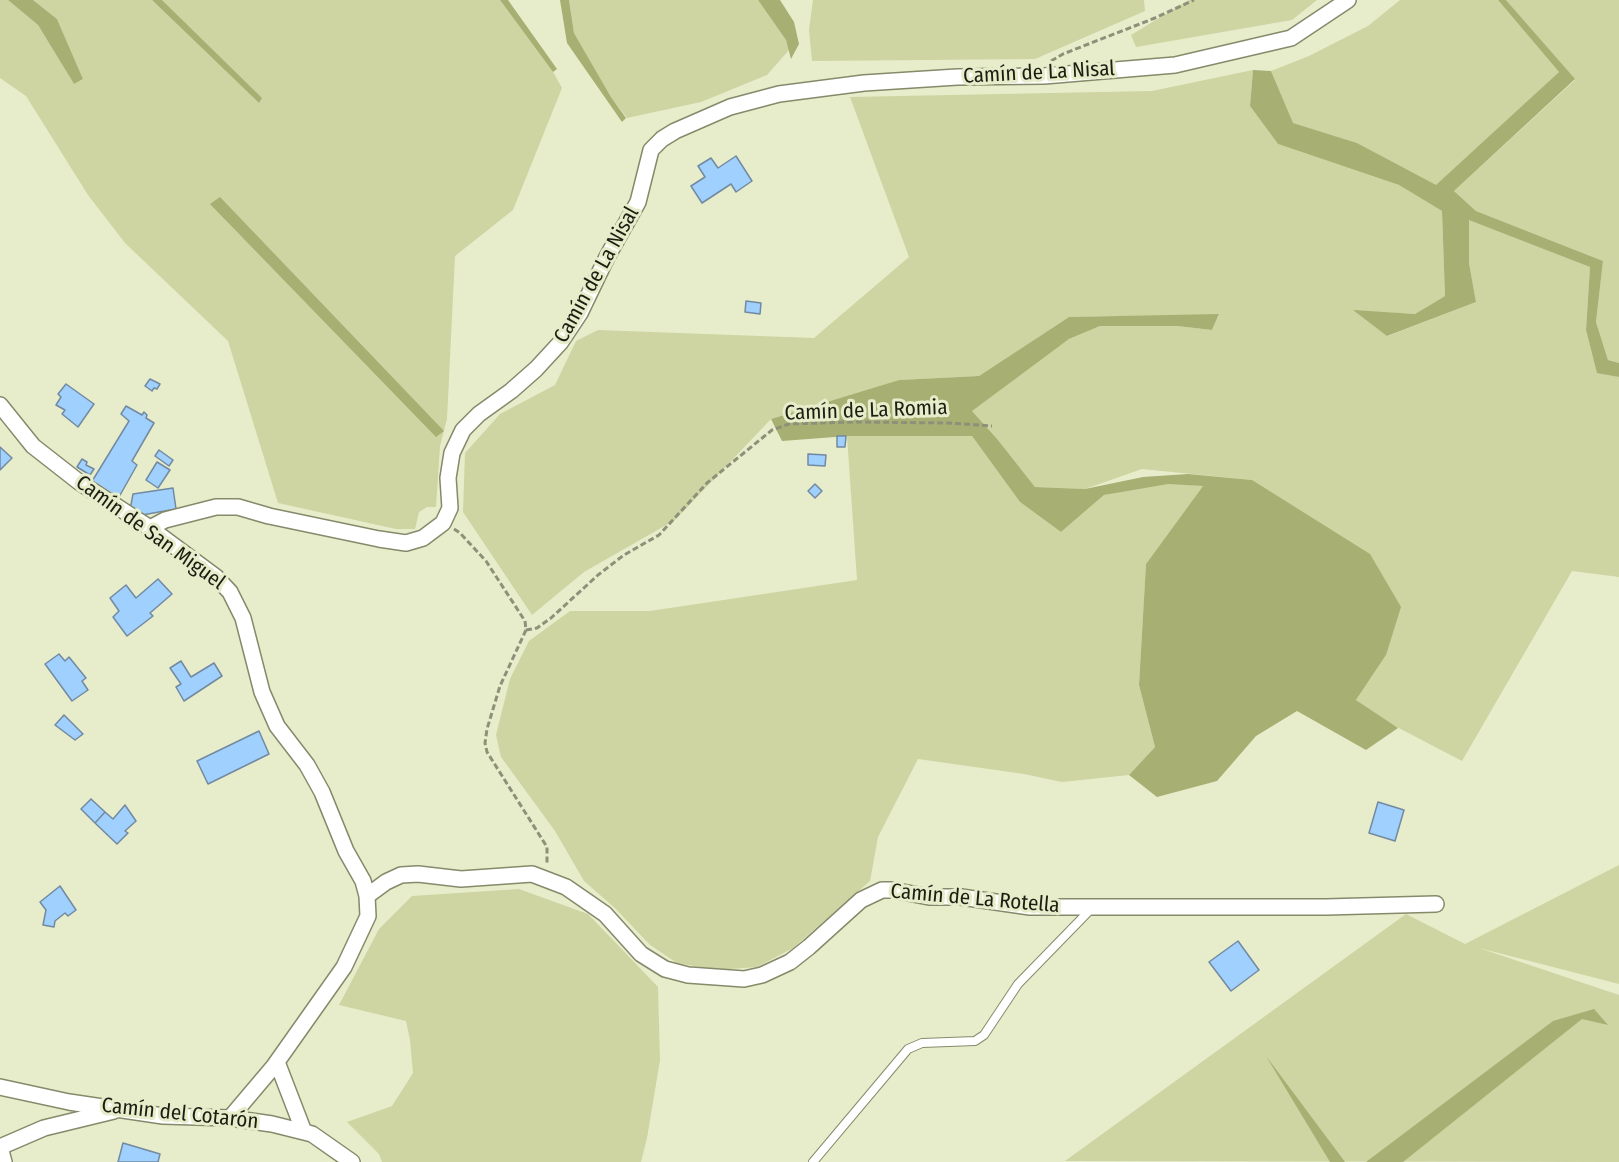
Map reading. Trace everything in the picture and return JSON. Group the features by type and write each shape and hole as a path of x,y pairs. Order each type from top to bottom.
{"street":[{"name":"Camín de La Nisal","path":"443,523 450,508 448,477 452,453 463,430 478,414 511,391 536,369 560,343 580,313 607,257 638,202 651,150 662,139 730,107 779,94 864,83 957,77 1044,76 1175,65 1291,38 1348,0"},
{"name":"Camín de San Miguel","path":"0,405 33,446 79,482 150,528 216,577 230,592 243,618 262,692 277,726 307,765 322,792 346,851 363,881 367,896 368,916 344,967 277,1062 230,1118"},
{"path":"150,528 165,520 216,507 238,507 269,516 406,543 423,538 443,523"},
{"name":"Camín de La Rotella","path":"367,896 386,882 401,875 418,874 461,879 532,874 566,887 605,914 641,954 665,969 688,975 744,979 775,971 809,947 861,900 882,890 928,897 961,897 1030,907 1326,907 1436,904"},
{"path":"277,1062 304,1132"},
{"name":"Camín del Cotarón","path":"0,1087 69,1102 163,1116 230,1118 272,1124 312,1134 352,1162"},
{"path":"4,1162 0,1147 44,1128 122,1109"}],"lane":[{"path":"813,1162 908,1050 922,1042 975,1041 984,1035 1018,984 1094,907"}],"path":[{"path":"1044,76 1047,64 1054,58 1194,0"},
{"name":"Camín de La Romia","path":"526,630 537,628 624,555 659,535 707,483 772,430 789,424 855,422 992,426"},
{"path":"443,523 460,533 486,561 525,621 526,630 500,686 485,743 488,752 547,847 548,879"}],"green space":[{"path":"0,0 8,0 38,25 74,84 83,79 57,19 33,0 152,0 259,103 261,98 162,0 500,0 553,72 562,88 513,210 455,256 447,419 440,446 436,507 427,507 419,512 415,529 396,529 278,503 228,341 125,243 88,195 26,96 0,78"},
{"path":"8,0 33,0 57,19 83,79 74,84 38,25"},
{"path":"152,0 162,0 262,98 259,103"},
{"path":"500,0 508,0 557,69 553,72"},
{"path":"560,0 569,0 574,33 611,97 626,118 622,122 567,43"},
{"path":"569,0 758,0 786,40 789,50 767,75 701,102 627,118 611,97 574,33"},
{"path":"758,0 780,0 794,22 799,44 791,59 786,40"},
{"path":"813,0 1144,0 1145,11 1035,59 812,61 809,30"},
{"path":"1189,0 1317,0 1292,20 1136,47 1131,35"},
{"path":"1400,0 1498,0 1559,72 1436,186 1357,143 1292,123 1271,71 1309,56 1368,26"},
{"path":"1498,0 1506,0 1575,79 1454,191 1476,211 1603,261 1596,322 1608,360 1619,363 1619,377 1597,373 1586,330 1590,267 1469,220 1469,263 1476,302 1387,336 1353,310 1415,314 1445,296 1442,211 1399,185 1278,144 1250,106 1253,70 1271,71 1293,123 1357,143 1436,185 1559,72"},
{"path":"1506,0 1619,0 1619,363 1608,360 1596,322 1603,261 1476,211 1454,191 1575,80"},
{"path":"1253,70 1250,106 1278,144 1399,185 1442,211 1445,296 1415,314 1355,311 1388,336 1476,302 1469,263 1469,219 1590,267 1586,330 1597,372 1619,377 1619,577 1572,571 1462,761 1391,724 1356,700 1386,655 1252,480 1142,469 1085,489 1035,487 971,410 1069,339 1100,326 1177,326 1212,330 1219,315 1069,317 979,376 899,380 771,419 675,520 584,572 532,615 463,512 465,453 500,414 555,385 576,341 598,330 814,338 909,257 850,97 1152,91"},
{"path":"220,197 444,431 436,437 210,204"},
{"path":"1219,314 1212,330 1177,326 1100,326 1069,339 972,411 1035,487 1085,489 1143,477 1188,474 1252,480 1370,554 1401,607 1386,655 1356,700 1398,728 1366,750 1297,711 1256,736 1217,781 1157,797 1129,775 1155,747 1139,685 1146,564 1203,486 1168,484 1104,495 1061,532 1020,502 972,436 848,436 782,441 771,419 899,380 979,376 1069,317"},
{"path":"847,436 972,436 1020,502 1061,532 1104,495 1161,483 1203,486 1146,564 1139,685 1155,747 1129,775 1062,782 1024,774 918,759 878,837 870,881 793,948 757,967 717,970 677,963 650,945 616,909 584,881 555,831 501,757 496,735 510,679 529,641 570,611 650,611 857,580"},
{"path":"1619,865 1619,984 1479,948 1619,995 1619,1162 1065,1161 1406,914 1465,944"},
{"path":"519,889 588,914 658,987 660,1060 641,1162 382,1162 379,1154 347,1122 392,1106 413,1073 406,1021 339,1005 379,929 412,896"},
{"path":"1594,1009 1608,1025 1582,1019 1403,1162 1366,1162 1553,1021"},
{"path":"1266,1056 1345,1162 1330,1162"}],"building":[{"path":"736,156 752,181 736,192 731,184 702,203 691,186 705,177 698,166 711,158 718,168"},
{"path":"746,301 761,303 760,314 745,312"},
{"path":"150,379 160,384 157,389 154,388 152,391 145,386"},
{"path":"66,384 94,404 78,427 62,414 65,410 56,405 61,397 58,394"},
{"path":"126,406 142,415 144,412 147,415 146,418 154,423 132,461 137,465 119,497 113,493 111,496 91,483 129,421 121,414"},
{"path":"837,436 846,436 845,447 837,447"},
{"path":"0,447 12,458 0,470"},
{"path":"159,450 173,460 169,466 155,456"},
{"path":"808,454 826,455 825,466 808,465"},
{"path":"82,459 87,462 86,465 94,469 90,475 77,467"},
{"path":"157,462 170,470 158,488 146,480"},
{"path":"815,484 822,491 815,498 808,491"},
{"path":"173,488 176,509 142,515 130,510 133,494"},
{"path":"158,579 172,594 150,613 153,616 127,636 113,617 119,611 110,598 126,585 136,598"},
{"path":"59,654 65,661 69,657 86,678 82,681 88,690 72,701 45,664"},
{"path":"181,661 191,677 214,663 222,676 184,701 176,687 181,684 170,668"},
{"path":"64,715 83,734 75,740 55,725"},
{"path":"259,731 269,754 208,784 197,761"},
{"path":"91,799 105,812 95,823 81,809"},
{"path":"1378,802 1404,810 1395,841 1369,833"},
{"path":"125,805 136,821 125,831 128,833 117,844 95,823 105,812 113,819"},
{"path":"60,886 76,910 68,916 65,913 55,921 54,927 43,925 46,910 40,902"},
{"path":"1238,941 1259,970 1231,991 1209,962"},
{"path":"123,1143 160,1154 158,1162 118,1162"}]}
